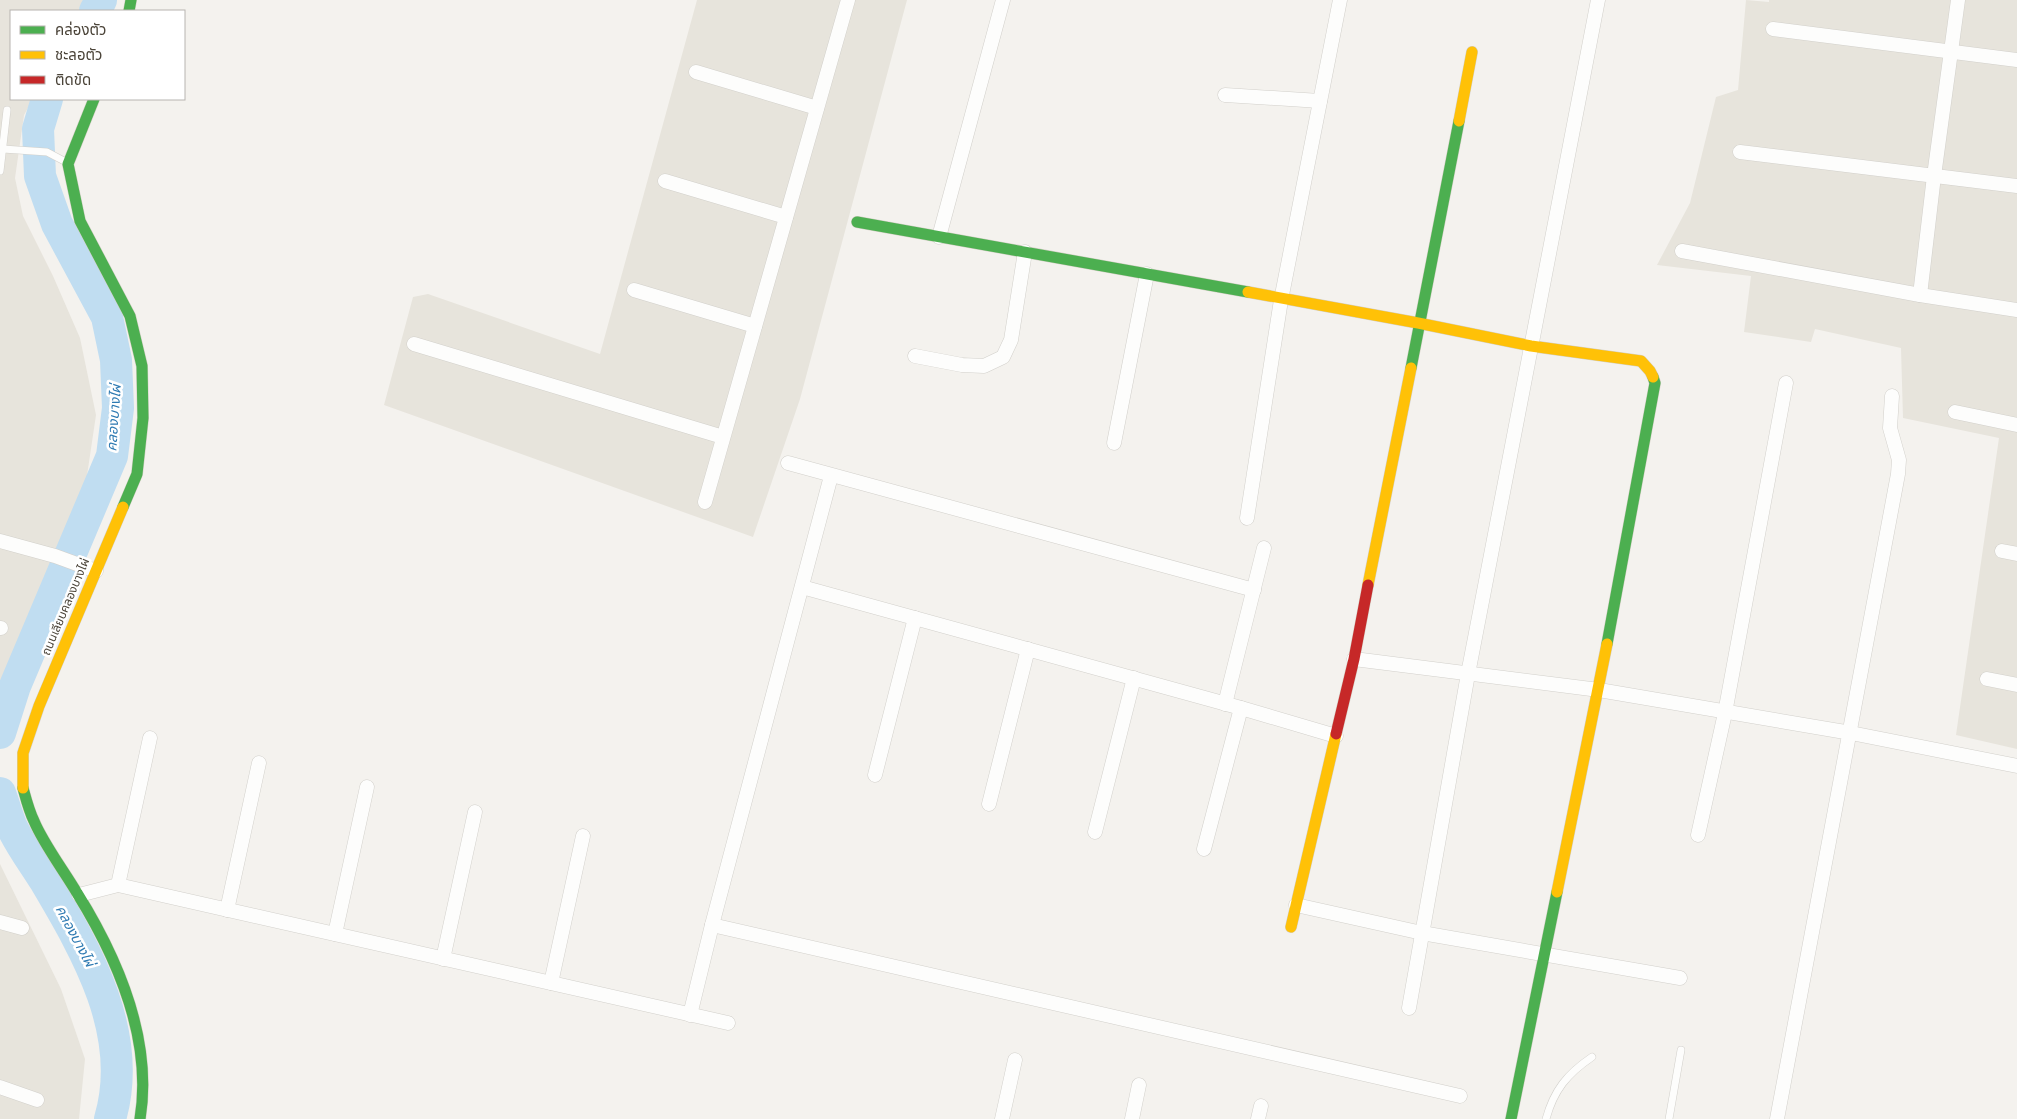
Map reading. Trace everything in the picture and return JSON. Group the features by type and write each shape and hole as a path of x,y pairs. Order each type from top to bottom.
{"street":[{"path":"939,237 1003,0"},
{"path":"1247,518 1281,300 1340,0"},
{"path":"1408,1008 1468,674 1598,0"},
{"path":"1920,295 1958,0"},
{"path":"705,502 817,108 845,1"},
{"path":"1773,29 2017,60"},
{"path":"1291,927 1354,659 1472,52"},
{"path":"696,72 817,108"},
{"path":"1225,95 1320,101"},
{"path":"68,164 94,100"},
{"path":"1740,152 2017,186"},
{"name":"ถนนเลียบคลองบางไผ่","path":"68,164 80,221 130,316 142,366 143,418 137,474 92,569 39,706 23,753 23,789 34,822 79,895 109,949 130,1005 143,1063 140,1119"},
{"path":"665,181 786,217"},
{"path":"857,222 1281,300 1418,323 1531,346 1641,361 1650,372 1655,384 1599,690 1543,956 1512,1119"},
{"path":"1682,251 1920,295 2017,310"},
{"path":"915,356 962,365 984,366 1003,357 1011,340 1025,252"},
{"path":"1114,443 1147,274"},
{"path":"634,290 755,326"},
{"path":"414,344 723,437"},
{"path":"1698,835 1725,713 1786,384"},
{"path":"1777,1119 1851,734 1898,474 1899,460 1890,428 1892,396"},
{"path":"1955,412 2017,426"},
{"path":"788,462 831,476 1254,590"},
{"path":"690,1014 831,476"},
{"path":"0,541 56,556 92,569"},
{"path":"1226,704 1264,548"},
{"path":"2002,551 2017,554"},
{"path":"802,587 1134,678 1336,736"},
{"path":"875,774 915,618"},
{"path":"989,804 1028,650"},
{"path":"1354,659 1599,690 1851,734 2017,766"},
{"path":"1094,832 1134,678"},
{"path":"1987,679 2017,685"},
{"path":"1204,849 1241,708"},
{"path":"118,885 150,738"},
{"path":"227,910 259,763"},
{"path":"335,934 367,787"},
{"path":"443,959 475,812"},
{"path":"551,983 583,836"},
{"path":"79,895 118,885 728,1023"},
{"path":"1296,905 1422,934 1680,978"},
{"path":"0,922 22,928"},
{"path":"712,925 1460,1096"},
{"path":"1002,1119 1015,1060"},
{"path":"1132,1119 1139,1085"},
{"path":"0,1087 37,1100"}],"lane":[{"path":"0,170 7,110"},
{"path":"3,149 47,152 68,164"},
{"path":"1669,1119 1681,1050"},
{"path":"1546,1119 1555,1093 1578,1067 1592,1057"}],"shaded area":[{"path":"0,0 94,0 94,10 10,10 10,100 32,100 24,115 15,178 23,216 53,276 80,338 96,415 85,489 0,689"},
{"path":"697,0 907,0 800,399 753,537 384,405 413,297 428,294 600,354"},
{"path":"1746,0 1769,2 1769,0 2017,0 2017,749 1956,735 1999,438 1903,418 1901,348 1815,329 1811,342 1744,332 1751,276 1657,265 1690,203 1716,97 1738,90"},
{"path":"0,864 61,989 85,1059 79,1119 0,1119"}],"waterway":[{"name":"คลองบางไผ่","path":"96,10 101,0"},
{"name":"คลองบางไผ่","path":"0,733 15,686 112,456 118,408 116,360 107,317 57,224 40,176 38,129 47,100"},
{"name":"คลองบางไผ่","path":"0,793 15,832 61,908 91,965 103,995 111,1025 116,1056 116,1087 110,1119"}],"traffic: fast":[{"path":"129,10 131,0"},
{"path":"94,100 68,164 80,221 130,316 142,366 143,418 137,474 123,507"},
{"path":"1411,368 1459,121"},
{"path":"857,222 1248,292"},
{"path":"1607,644 1655,383 1653,377"},
{"path":"23,788 38,830 92,918 106,945 129,1001 137,1030 141,1060 143,1089 140,1119"},
{"path":"1511,1119 1557,892"}],"traffic: slow":[{"path":"1459,121 1472,52"},
{"path":"1248,292 1531,346 1641,361 1653,377"},
{"path":"1368,585 1411,368"},
{"path":"23,788 23,753 39,706 123,507"},
{"path":"1557,892 1607,644"},
{"path":"1291,927 1336,734"}],"traffic: jam":[{"path":"1336,734 1354,659 1368,585"}]}
